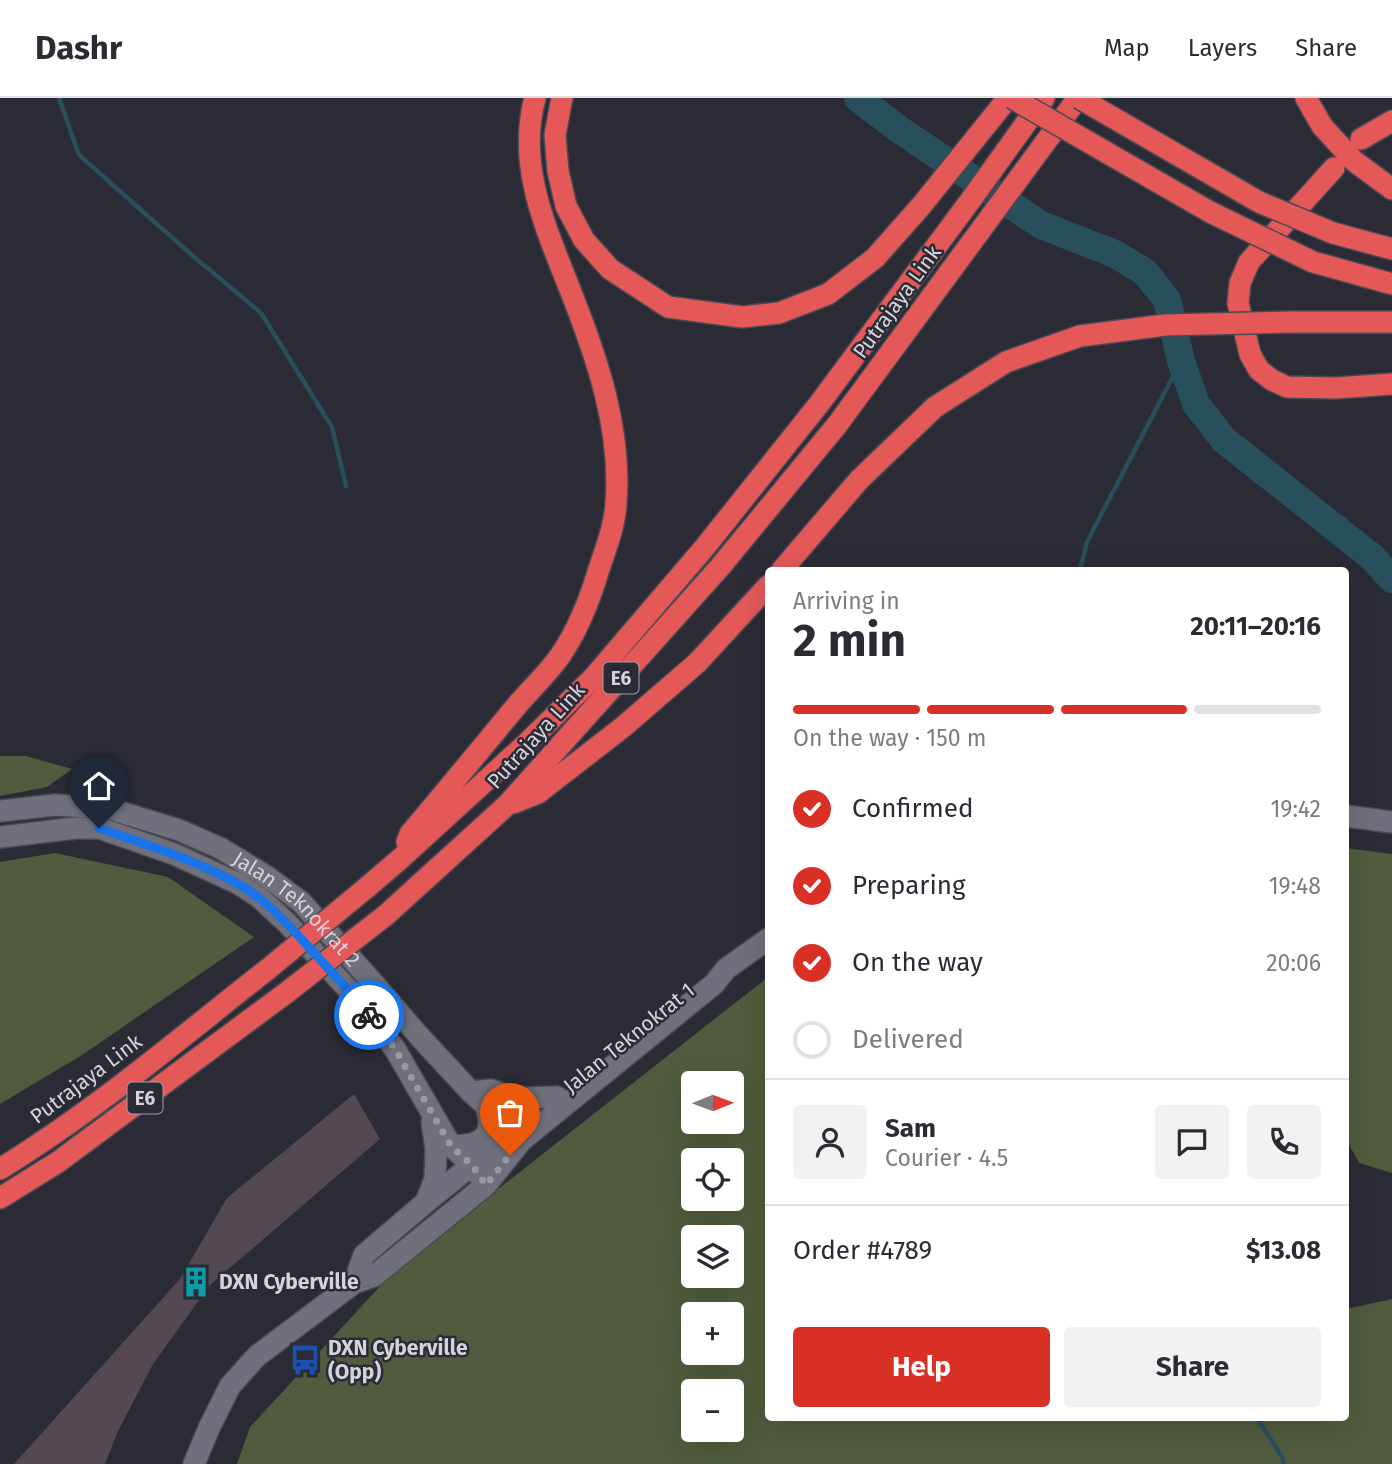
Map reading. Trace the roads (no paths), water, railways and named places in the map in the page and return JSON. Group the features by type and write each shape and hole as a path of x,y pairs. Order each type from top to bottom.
{"highway":[{"path":"399,860 410,834 559,656 590,597 616,505 612,421 605,392 578,309 541,213 532,176 528,138 535,98"},
{"path":"562,98 555,135 558,171 566,206 584,240 610,269 668,307 742,317 779,313 828,294 874,258 921,206 1010,98 1210,212 1313,262 1392,284"},
{"name":"Putrajaya Link","path":"0,1169 75,1120 268,969 365,889 527,743 593,678 705,547 819,404 1044,98"},
{"path":"1079,98 1259,202 1333,233 1392,249"},
{"name":"Putrajaya Link","path":"0,1198 58,1162 286,993 386,915 507,805 720,567 837,425 1079,98"},
{"path":"1306,98 1322,126 1354,161 1392,189"},
{"path":"1361,139 1392,121"},
{"path":"1334,168 1249,262 1240,283 1238,303 1250,354 1259,370 1287,387 1336,388 1392,384"},
{"path":"785,567 859,480 935,407 1006,362 1080,336 1165,325 1392,322"},
{"path":"507,805 538,793 623,727 697,663 765,589"}],"main road":[{"name":"Jalan Teknokrat 2","path":"0,811 55,806 107,808 179,830 220,848 267,876 301,902 419,1036 479,1099 518,1135"},
{"path":"1349,816 1392,822"},
{"name":"Jalan Teknokrat 2","path":"0,837 99,828 174,854 237,883 259,897 287,923 356,998 395,1049 451,1146 472,1165 486,1185"},
{"name":"Jalan Teknokrat 1","path":"354,1283 365,1255 426,1202 472,1165 518,1135 714,984 726,969 765,941"},
{"name":"Jalan Teknokrat 1","path":"194,1464 230,1386 257,1356 354,1283 374,1276 486,1185 518,1135 557,1097 708,974 726,969"},
{"path":"451,1146 467,1146 486,1136 489,1117 479,1099 491,1090 525,1098 557,1097"},
{"path":"426,1202 435,1179 436,1163 430,1108"}],"waterway":[{"path":"59,98 79,155 261,313 332,427 346,486"},
{"path":"858,98 900,130 1041,225 1115,254 1145,272 1167,300 1181,361 1196,404 1224,440 1372,557 1392,579"},
{"path":"1081,567 1087,542 1181,361"},
{"path":"1259,1421 1284,1464"}],"place":[{"name":"DXN Cyberville","path":"196,1282"},
{"name":"DXN Cyberville (Opp)","path":"305,1360"}]}
